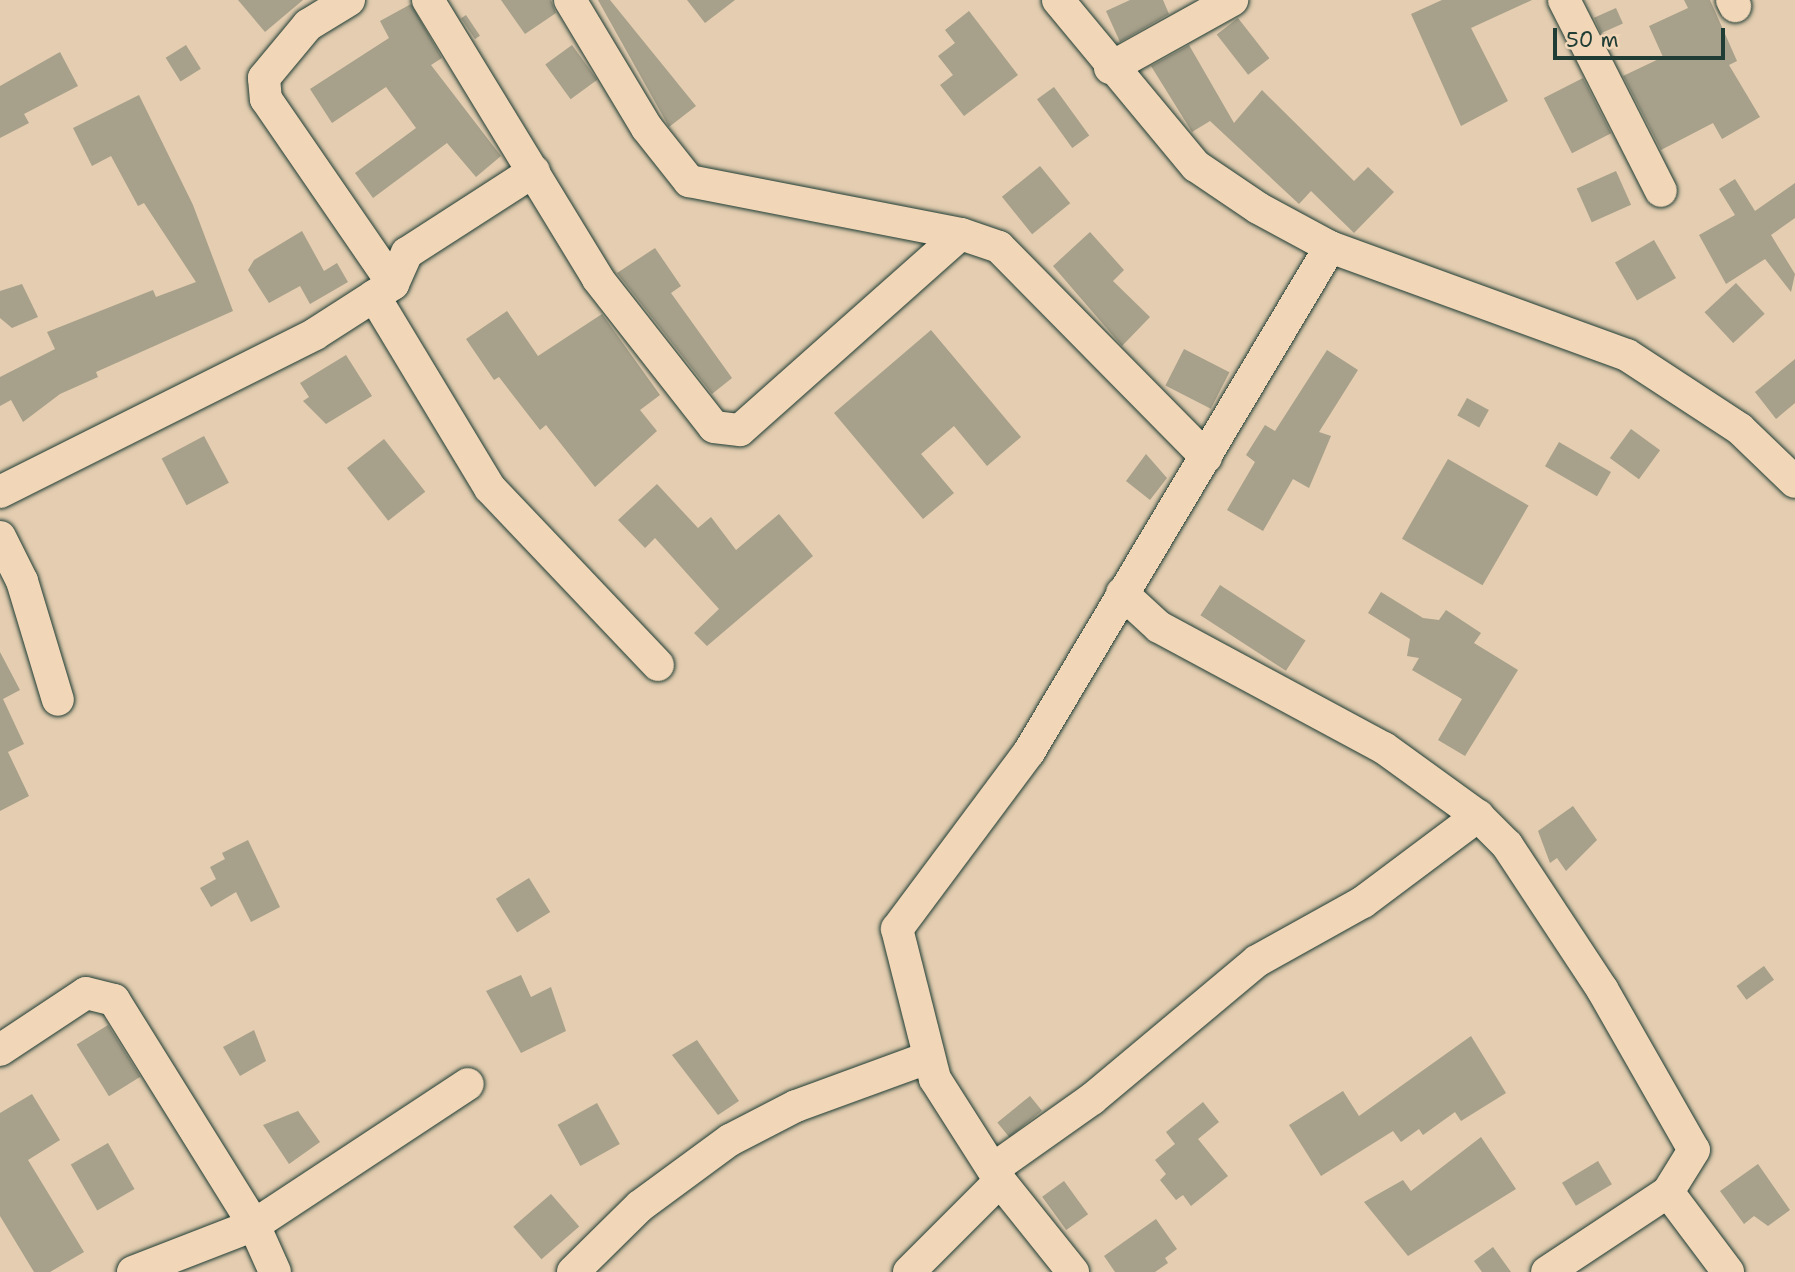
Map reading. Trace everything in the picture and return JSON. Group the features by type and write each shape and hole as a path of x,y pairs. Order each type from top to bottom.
{"street":[{"path":"349,0 308,25 264,78 266,99 384,290 490,488 657,665"},
{"path":"570,0 647,128 689,181 961,234 999,247 1206,457"},
{"path":"1058,0 1110,68 1196,166 1330,247 1627,355 1740,429 1795,482"},
{"path":"1110,68 1232,0"},
{"path":"1564,0 1661,191"},
{"path":"439,4 598,279 699,410 731,433 961,234"},
{"path":"0,492 315,334 384,290 407,253 534,171"},
{"path":"1073,1272 997,1175 927,1058 897,929 1029,752 1330,247"},
{"path":"0,537 22,581 58,700"},
{"path":"1122,593 1158,627 1384,748 1478,816 1531,879 1692,1140 1692,1160 1668,1192 1547,1272"},
{"path":"909,1272 997,1175 1257,961 1363,902 1478,816"},
{"path":"0,1050 86,993 114,1000 254,1225 275,1272"},
{"path":"573,1272 640,1206 730,1140 796,1106 927,1058"},
{"path":"132,1272 254,1225 468,1084"},
{"path":"1668,1192 1728,1272"}],"building":[{"path":"238,0 303,0 265,32"},
{"path":"501,0 551,0 556,13 525,34"},
{"path":"598,0 610,0 696,106 669,127"},
{"path":"687,0 735,0 705,23"},
{"path":"1130,0 1163,0 1169,14 1120,42 1106,11"},
{"path":"1442,0 1532,0 1471,28 1508,101 1461,126 1411,14"},
{"path":"1684,0 1710,0 1737,61 1729,65 1760,117 1722,139 1713,123 1661,150 1623,76 1663,57 1649,26 1688,8"},
{"path":"411,4 442,58 431,65 501,156 476,177 447,143 373,198 355,173 416,128 386,87 332,123 310,89 389,38 380,21"},
{"path":"1616,8 1623,24 1601,33 1594,18"},
{"path":"969,11 1018,75 964,116 940,85 953,75 938,56 955,43 945,30"},
{"path":"466,15 480,36 475,39 461,18"},
{"path":"1238,18 1269,58 1248,75 1217,35"},
{"path":"186,45 201,69 180,81 166,58"},
{"path":"572,45 597,80 571,99 545,64"},
{"path":"1189,45 1234,123 1262,90 1354,181 1368,167 1394,192 1354,233 1311,191 1299,204 1210,121 1192,132 1151,66"},
{"path":"60,52 78,86 24,114 29,123 0,138 0,86"},
{"path":"1583,78 1611,133 1572,153 1544,98"},
{"path":"1054,87 1089,136 1072,148 1037,99"},
{"path":"139,95 193,205 233,311 96,372 98,377 60,394 23,422 11,400 0,406 0,377 55,349 47,332 153,290 156,297 196,282 144,203 138,206 111,156 92,166 73,128"},
{"path":"1040,166 1070,203 1032,234 1002,197"},
{"path":"1616,171 1631,205 1592,222 1577,188"},
{"path":"1735,179 1755,211 1795,183 1795,218 1771,235 1795,274 1791,292 1765,259 1726,284 1699,235 1735,215 1719,189"},
{"path":"302,231 324,271 337,263 348,282 310,304 300,286 269,303 248,270 254,260"},
{"path":"1090,232 1124,270 1113,281 1150,317 1122,346 1053,266"},
{"path":"1654,240 1676,278 1637,301 1615,262"},
{"path":"655,248 681,286 671,293 732,378 712,394 617,273"},
{"path":"1736,283 1765,314 1733,343 1705,312"},
{"path":"22,284 38,317 12,328 0,318 0,291"},
{"path":"507,311 538,356 602,314 660,395 640,410 657,431 595,487 546,425 540,430 499,377 494,380 466,339"},
{"path":"931,330 1021,437 987,466 954,426 921,454 954,493 923,519 834,413"},
{"path":"1184,349 1229,372 1211,409 1165,386"},
{"path":"1327,350 1358,370 1319,432 1331,436 1309,488 1293,479 1263,531 1227,510 1255,462 1246,455 1265,425 1275,431"},
{"path":"346,355 372,396 326,424 303,401 309,397 300,383"},
{"path":"1795,359 1795,403 1776,419 1755,392"},
{"path":"1467,398 1489,410 1479,428 1457,415"},
{"path":"1631,429 1660,450 1639,479 1610,458"},
{"path":"204,436 229,483 187,505 162,459"},
{"path":"384,439 425,492 388,521 347,468"},
{"path":"1559,442 1611,472 1597,496 1545,466"},
{"path":"1146,454 1167,478 1150,500 1126,481"},
{"path":"1448,459 1529,506 1483,585 1402,539"},
{"path":"657,484 698,528 711,517 736,550 779,514 813,556 707,646 694,633 719,609 655,538 645,548 618,520"},
{"path":"1220,585 1306,641 1286,671 1200,615"},
{"path":"1381,592 1423,618 1439,620 1446,610 1481,633 1474,643 1518,670 1465,756 1438,740 1462,699 1412,670 1419,658 1407,656 1410,639 1368,613"},
{"path":"0,652 20,690 3,699 24,744 8,752 29,796 0,811"},
{"path":"1573,806 1597,840 1566,871 1557,858 1550,863 1538,831"},
{"path":"248,840 280,907 251,922 236,892 211,907 200,888 216,879 210,867 225,859 222,853"},
{"path":"529,878 550,912 517,933 496,899"},
{"path":"1764,966 1774,980 1746,1000 1736,986"},
{"path":"521,975 531,997 551,987 566,1031 521,1053 486,991"},
{"path":"108,1025 140,1077 109,1096 77,1045"},
{"path":"254,1030 266,1061 240,1076 223,1047"},
{"path":"1471,1036 1506,1093 1461,1121 1455,1112 1423,1135 1419,1129 1401,1142 1393,1131 1321,1176 1289,1125 1343,1091 1359,1116"},
{"path":"697,1040 739,1101 718,1115 672,1055"},
{"path":"32,1094 60,1140 28,1160 84,1252 50,1272 34,1272 0,1216 0,1113"},
{"path":"1030,1096 1042,1111 1009,1137 997,1122"},
{"path":"1203,1102 1219,1122 1198,1139 1228,1176 1191,1206 1183,1195 1176,1200 1160,1180 1166,1174 1155,1160 1175,1144 1166,1132"},
{"path":"597,1103 620,1144 580,1166 558,1125"},
{"path":"298,1111 320,1142 289,1164 263,1125"},
{"path":"1481,1137 1516,1189 1408,1256 1364,1202 1403,1180 1411,1191"},
{"path":"108,1143 134,1189 97,1210 71,1164"},
{"path":"1598,1161 1612,1184 1576,1206 1562,1183"},
{"path":"1758,1164 1790,1210 1768,1226 1754,1216 1744,1224 1720,1191"},
{"path":"1064,1181 1088,1214 1066,1230 1042,1197"},
{"path":"551,1194 579,1226 541,1259 513,1227"},
{"path":"1156,1219 1177,1249 1165,1258 1168,1263 1155,1272 1115,1272 1104,1256"},
{"path":"1493,1247 1511,1272 1482,1272 1474,1261"}]}
